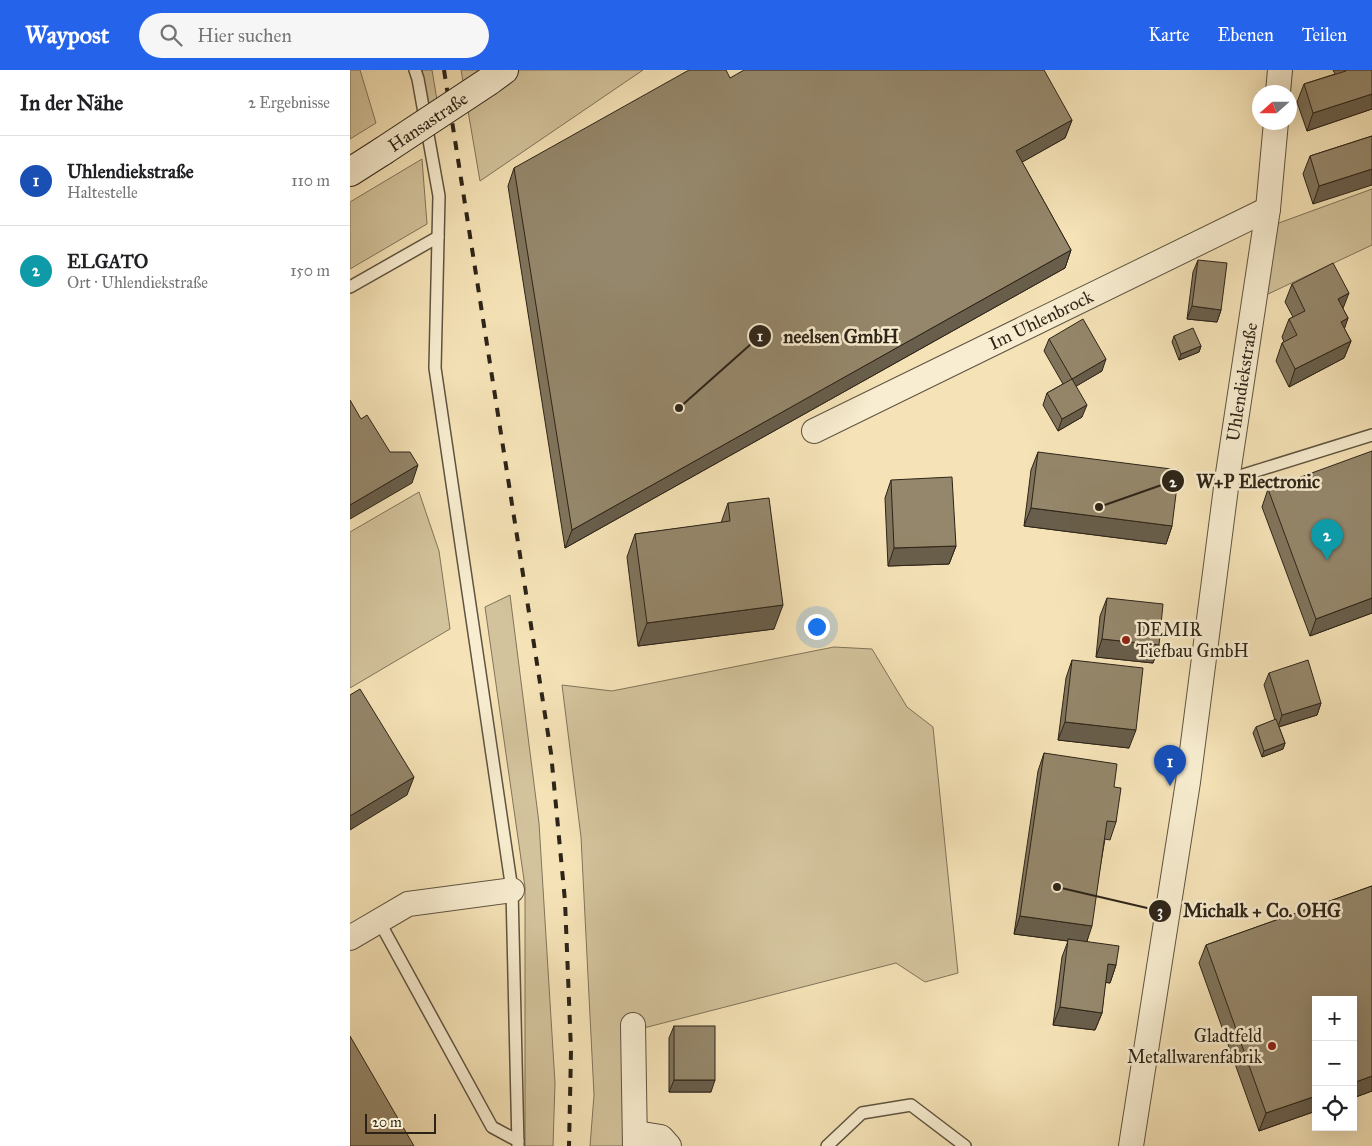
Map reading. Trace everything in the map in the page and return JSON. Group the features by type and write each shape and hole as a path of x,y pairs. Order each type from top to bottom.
{"main road":[{"name":"Hansastraße","path":"350,172 497,75"}],"street":[{"path":"1279,85 1280,70"},
{"name":"Uhlendiekstraße","path":"1131,1146 1188,782 1227,480 1268,208 1275,130"},
{"name":"Im Uhlenbrock","path":"814,430 1268,208"},
{"path":"350,938 408,904 512,890"},
{"path":"633,1025 635,1140 660,1138 669,1146"}],"lane":[{"path":"415,70 439,196 435,368 512,890 518,1143"},
{"path":"350,287 438,237"},
{"path":"1227,480 1372,435"},
{"path":"379,921 492,1128 518,1143"},
{"path":"827,1146 862,1113 911,1105 965,1146"}],"shaded area":[{"path":"350,70 360,70 376,123 350,139"},
{"path":"422,70 432,70 439,112 431,118"},
{"path":"461,70 643,70 480,181"},
{"path":"422,159 427,224 350,269 350,202"},
{"path":"1372,189 1372,245 1266,295 1276,224"},
{"path":"419,492 439,551 450,629 350,688 350,532"},
{"path":"510,595 539,823 555,1083 553,1146 525,1146 525,887 485,607"},
{"path":"834,647 872,649 907,707 933,727 958,973 925,982 896,963 636,1030 635,1146 590,1146 594,1095 581,837 562,685 612,691"}],"building":[{"path":"689,70 726,70 730,78 744,70 1044,70 1072,120 1016,151 1071,250 572,530 514,168"},
{"path":"1346,70 1372,70 1372,94 1313,113 1304,84"},
{"path":"1372,136 1372,169 1319,186 1310,156"},
{"path":"1198,260 1227,263 1221,310 1192,306"},
{"path":"1333,263 1349,293 1338,299 1348,318 1341,322 1351,341 1295,369 1282,343 1297,335 1289,319 1305,311 1292,284"},
{"path":"1083,319 1106,359 1072,379 1049,339"},
{"path":"1193,328 1201,346 1181,354 1174,336"},
{"path":"1072,379 1087,405 1062,419 1047,393"},
{"path":"350,400 361,419 367,415 390,452 410,452 418,465 350,505"},
{"path":"1372,451 1372,598 1316,619 1268,489"},
{"path":"1038,452 1179,470 1172,526 1031,508"},
{"path":"952,477 956,546 894,548 891,480"},
{"path":"769,498 783,605 647,623 635,534 730,521 728,503"},
{"path":"1107,598 1163,604 1159,645 1102,639"},
{"path":"1072,660 1143,668 1136,730 1065,722"},
{"path":"1308,660 1321,703 1282,715 1269,673"},
{"path":"360,689 414,777 350,816 350,695"},
{"path":"1276,719 1285,743 1264,751 1256,727"},
{"path":"1044,753 1117,764 1114,787 1121,788 1116,822 1107,821 1092,926 1020,916"},
{"name":"Gladtfeld Metallwarenfabrik","path":"1372,886 1372,1076 1357,1082 1357,996 1312,996 1312,1097 1266,1113 1206,945"},
{"path":"1068,939 1119,946 1116,965 1108,964 1102,1013 1060,1007"},
{"path":"674,1026 715,1026 715,1080 674,1080"},
{"path":"350,1036 414,1146 350,1146"}],"railway":[{"path":"444,70 551,753 565,901 571,1051 569,1146"}],"place":[{"name":"neelsen GmbH","path":"679,408"},
{"name":"W+P Electronic","path":"1099,507"},
{"name":"ELGATO","path":"1327,560"},
{"name":"DEMIR Tiefbau GmbH","path":"1126,640"},
{"name":"Uhlendiekstraße","path":"1170,786"},
{"name":"Michalk + Co. OHG","path":"1057,887"},
{"name":"Gladtfeld Metallwarenfabrik","path":"1272,1046"}]}
